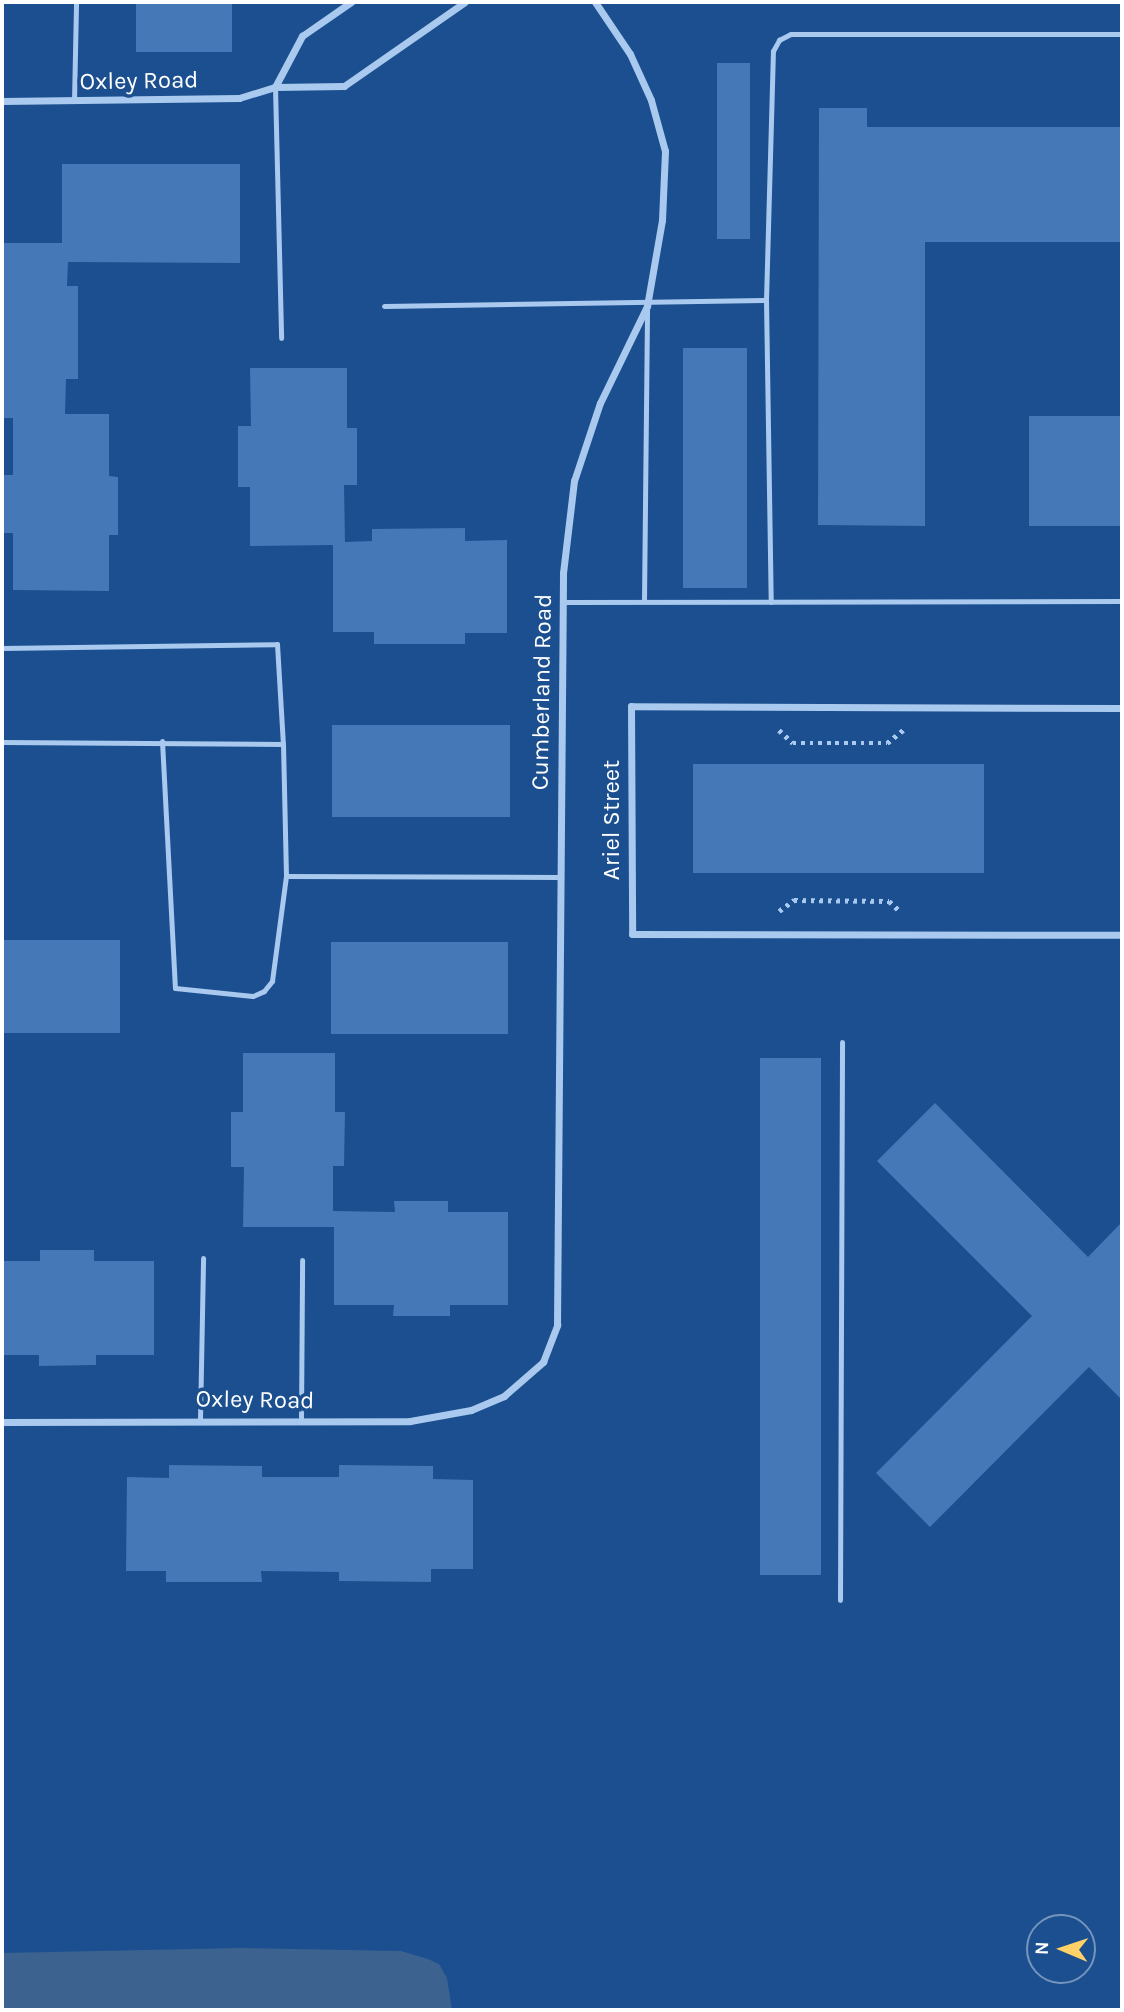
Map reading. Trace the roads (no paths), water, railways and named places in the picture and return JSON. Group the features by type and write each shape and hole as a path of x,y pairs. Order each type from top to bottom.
{"street":[{"path":"275,87 302,36 351,2"},
{"name":"Oxley Road","path":"2,101 240,98 275,87 344,86 465,2"},
{"name":"Cumberland Road","path":"504,1396 543,1362 557,1325 563,602 574,481 600,403 647,306 662,220 665,151 651,100 630,54 595,2"},
{"name":"Ariel Street","path":"1122,708 631,706 632,934 1122,935"},
{"name":"Oxley Road","path":"2,1422 200,1419 410,1421 471,1409 504,1396"}],"lane":[{"path":"74,101 76,2"},
{"path":"771,602 766,300 773,51 779,40 791,34 1122,34"},
{"path":"275,87 281,338"},
{"path":"384,306 647,306 766,300"},
{"path":"644,601 647,306"},
{"path":"563,602 1122,601"},
{"path":"2,648 277,645 283,744 286,876 272,981 264,991 240,995 175,988 162,741"},
{"path":"2,742 162,741 283,744"},
{"path":"286,876 559,877"},
{"path":"840,1600 842,1042"},
{"path":"200,1419 203,1258"},
{"path":"301,1420 302,1260"}],"water":[{"path":"239,1948 401,1951 439,1964 447,1978 452,2010 2,2010 2,1953"}]}
